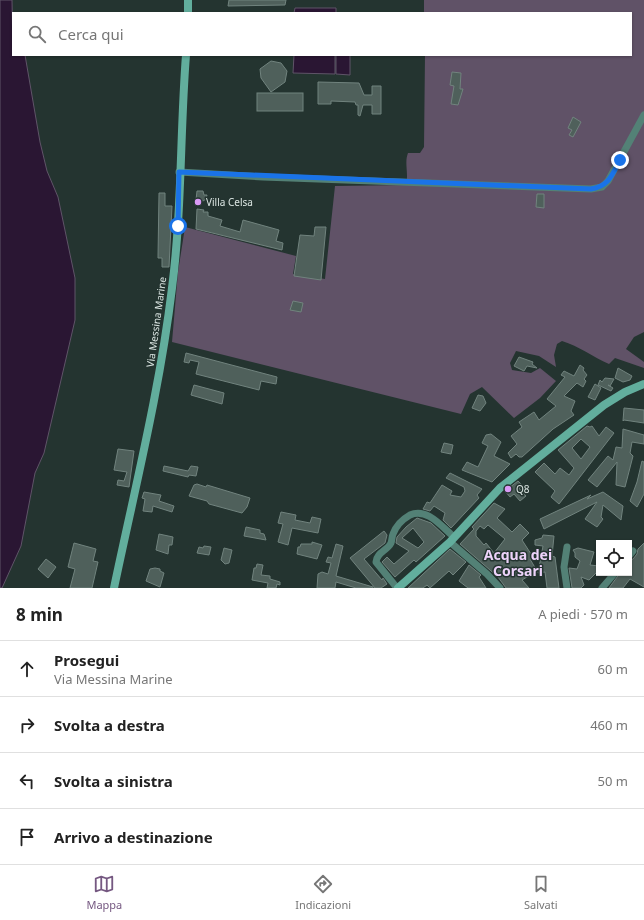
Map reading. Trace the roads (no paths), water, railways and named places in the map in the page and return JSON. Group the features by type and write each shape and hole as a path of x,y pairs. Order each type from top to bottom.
{"main road":[{"path":"188,0 188,12"},
{"name":"Via Messina Marine","path":"114,588 164,346 178,226 179,172 186,56"},
{"path":"397,588 452,540 500,488 604,405 625,392 644,384"}],"street":[{"path":"179,172 270,177 591,189 602,187 608,181 644,116"},
{"path":"397,588 376,562 378,555 390,544 393,533 404,518 414,513 424,513 433,518 452,540 500,588"},
{"path":"567,547 564,568 567,588"},
{"path":"602,588 612,576"}],"place":[{"name":"Villa Celsa","path":"198,202"},
{"name":"Q8","path":"508,489"}],"district":[{"name":"Acqua dei Corsari","path":"518,562"}]}
